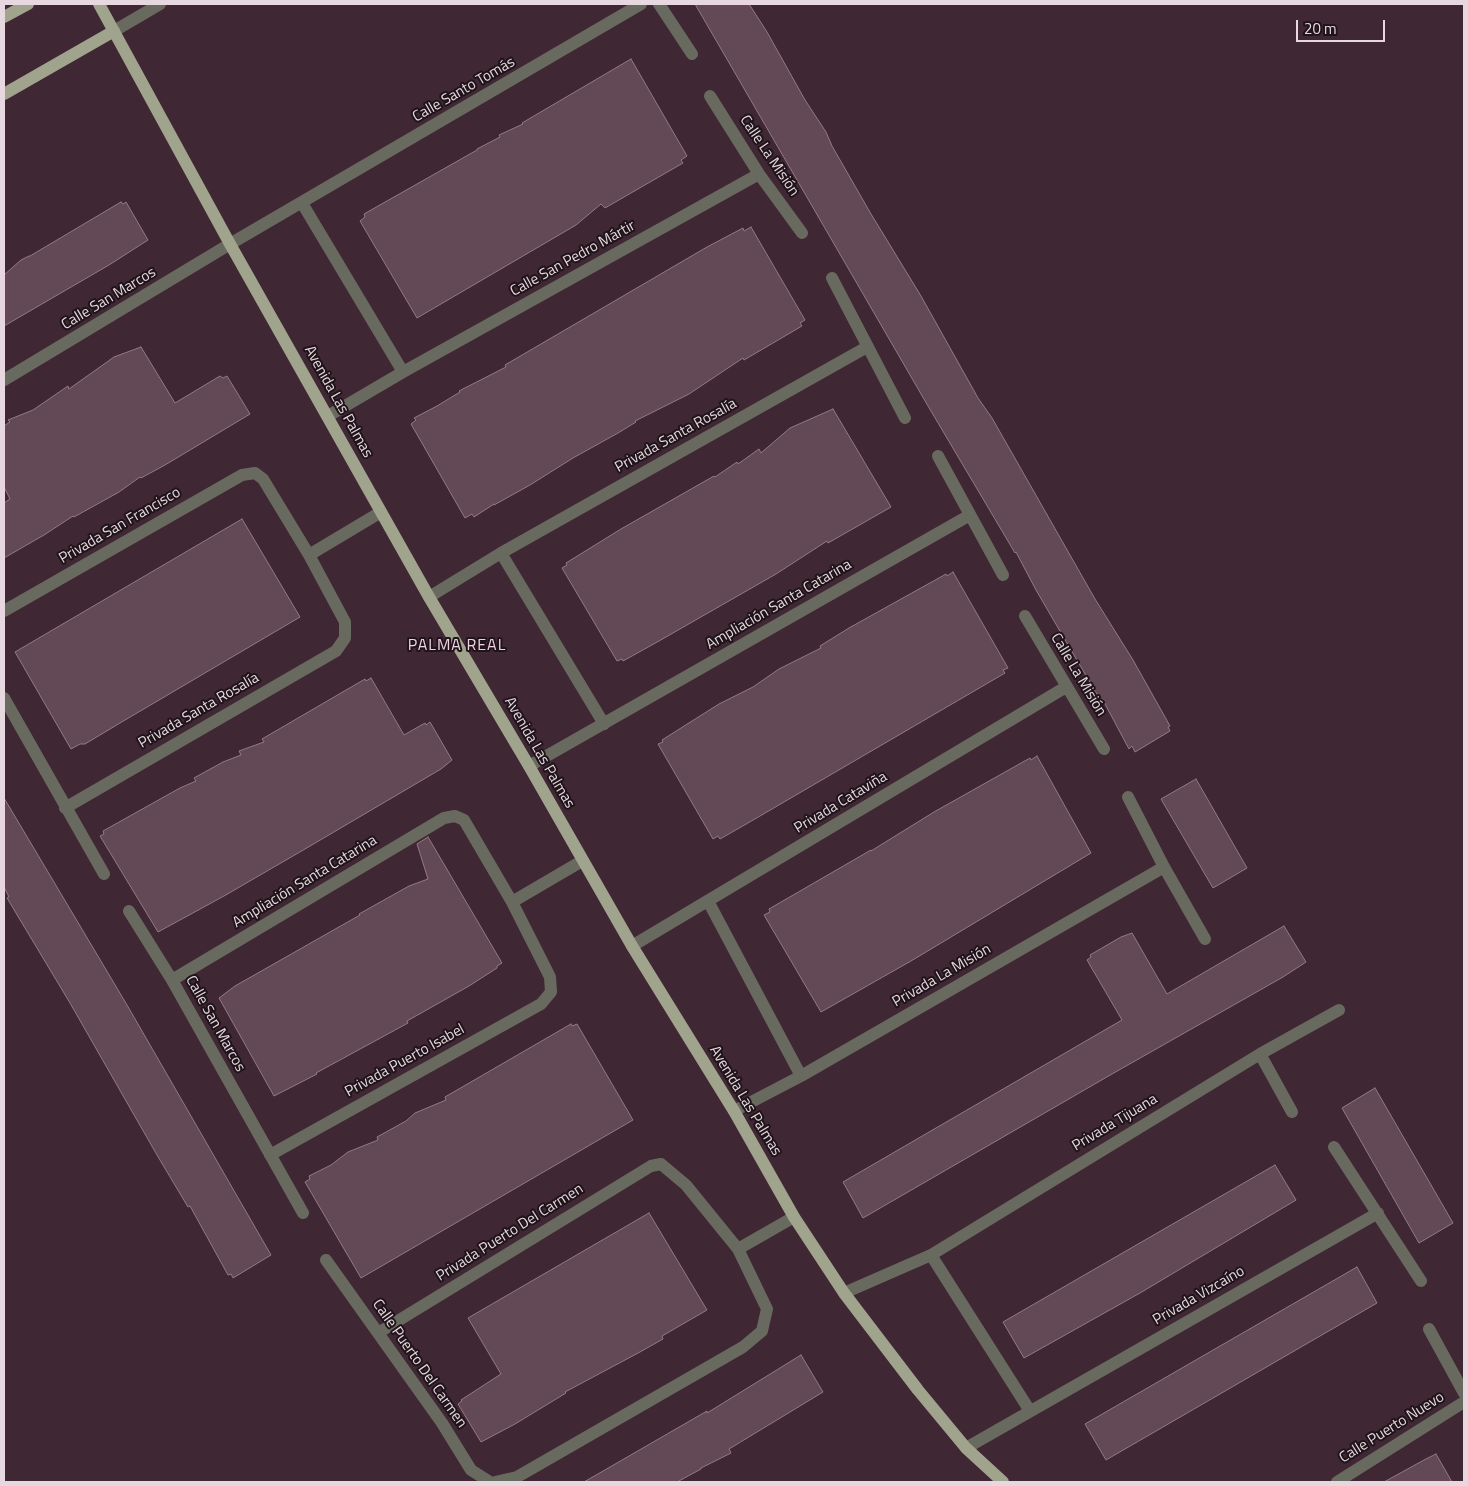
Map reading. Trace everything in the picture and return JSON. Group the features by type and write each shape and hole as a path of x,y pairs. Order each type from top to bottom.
{"main road":[{"path":"4,17 28,4"},
{"name":"Avenida Las Palmas","path":"99,4 230,244 429,597 632,946 734,1111 794,1217 844,1293 918,1390 966,1448 1003,1482"},
{"path":"4,94 114,31"}],"street":[{"path":"114,31 160,4"},
{"name":"Calle Santo Tomás","path":"230,244 641,4"},
{"path":"659,4 692,54"},
{"name":"Calle La Misión","path":"710,96 759,174 802,233"},
{"name":"Calle San Pedro Mártir","path":"328,416 403,372 759,174"},
{"path":"302,203 403,372"},
{"name":"Calle San Marcos","path":"4,380 230,244"},
{"path":"832,278 905,418"},
{"name":"Privada Santa Rosalía","path":"429,597 501,553 867,348"},
{"path":"938,456 1003,575"},
{"name":"Privada San Francisco","path":"4,611 242,475 255,473 262,480 309,555"},
{"path":"309,555 381,512"},
{"name":"Ampliación Santa Catarina","path":"529,766 970,514"},
{"path":"501,553 604,724"},
{"name":"Privada Santa Rosalía","path":"65,808 336,651 345,638 345,622 309,555"},
{"name":"Calle La Misión","path":"1025,616 1104,749"},
{"name":"Privada Cataviña","path":"632,946 1066,687"},
{"path":"4,698 104,874"},
{"path":"1128,797 1164,867 1206,939"},
{"name":"Ampliación Santa Catarina","path":"172,980 444,818 455,816 464,820 512,902"},
{"path":"512,902 582,861"},
{"name":"Privada La Misión","path":"734,1111 801,1076 1164,867"},
{"path":"708,901 801,1076"},
{"name":"Privada Puerto Isabel","path":"270,1155 541,1004 551,992 550,977 512,902"},
{"name":"Calle San Marcos","path":"129,911 172,980 270,1155"},
{"name":"Privada Tijuana","path":"844,1293 931,1255 1260,1054 1339,1010"},
{"path":"1260,1054 1292,1112"},
{"path":"1334,1147 1421,1281"},
{"path":"270,1155 303,1213"},
{"name":"Privada Puerto Del Carmen","path":"378,1333 651,1166 661,1164 686,1185 738,1249"},
{"name":"Privada Vizcaíno","path":"966,1448 1378,1213"},
{"path":"495,1482 518,1476 743,1347 762,1332 767,1309 738,1249 794,1217"},
{"path":"931,1255 1030,1411"},
{"name":"Calle Puerto Del Carmen","path":"326,1260 442,1423 471,1470 490,1482"},
{"path":"1429,1329 1464,1393"},
{"name":"Calle Puerto Nuevo","path":"1337,1482 1464,1402"}],"building":[{"path":"695,4 749,4 826,132 871,214 921,296 978,398 992,418 1095,599 1133,660 1170,726 1168,727 1170,731 1135,752 1132,746 1129,749 1104,702 1102,703 1016,552 928,406"},
{"path":"631,59 687,156 681,160 683,163 605,208 601,204 576,225 417,318 360,221 365,217 364,214 500,137 499,135 523,124"},
{"path":"121,202 123,204 126,202 148,240 4,326 4,275 21,260"},
{"path":"751,227 805,320 800,323 802,326 744,360 743,358 689,394 635,421 618,433 474,517 472,514 465,518 411,424 416,420 414,418 437,406 459,391 506,367 505,365 707,247 743,228 744,231"},
{"path":"141,347 175,403 220,376 223,378 227,376 250,414 4,558 4,503 10,499 4,487 4,426 10,422 8,420 33,410 68,386 69,389 114,357"},
{"path":"833,409 891,507 828,543 827,541 776,574 659,641 623,661 622,659 617,661 562,568 567,565 566,563 621,529 715,477 737,462 738,464 759,449 761,453 790,428"},
{"path":"242,519 300,617 85,744 80,744 71,749 15,652"},
{"path":"953,572 1008,668 1003,670 1005,673 720,839 718,836 713,839 658,744 719,704 753,687 779,669 821,648 820,646 849,628 946,574 947,576"},
{"path":"371,678 404,735 430,722 452,760 441,769 305,849 158,932 100,836 104,834 103,831 196,781 194,778 223,762 241,755 239,751 264,742 262,739 365,679 366,681"},
{"path":"1037,756 1091,853 911,961 821,1012 764,915 770,912 769,909 871,851 934,812 1030,758 1031,760"},
{"path":"1196,779 1247,868 1213,888 1161,799"},
{"path":"4,798 127,1005 271,1255 233,1278 231,1274 228,1275 190,1206 188,1207 157,1155 7,898 9,897 4,887"},
{"path":"428,837 502,963 469,986 407,1021 408,1023 274,1096 219,998 235,986 359,914 409,886 428,879 417,844"},
{"path":"1284,926 1306,962 863,1218 843,1182 1122,1020 1087,960 1091,957 1090,955 1121,937 1132,933 1167,994"},
{"path":"571,1024 572,1026 577,1024 633,1120 361,1278 305,1182 310,1179 309,1176 331,1165 348,1152 378,1140 377,1137 406,1121 415,1113 446,1100 445,1097"},
{"path":"1375,1088 1453,1223 1419,1243 1342,1108"},
{"path":"1275,1165 1296,1200 1140,1293 1024,1358 1003,1322"},
{"path":"649,1213 707,1310 662,1336 663,1339 565,1392 515,1424 481,1442 458,1404 461,1400 501,1374 468,1318"},
{"path":"1357,1267 1377,1303 1106,1460 1085,1424"},
{"path":"801,1355 823,1392 729,1449 731,1453 677,1482 584,1482 707,1411 707,1413"},
{"path":"1436,1454 1452,1482 1384,1482 1424,1460"}],"district":[{"name":"PALMA REAL","path":"457,646"}]}
